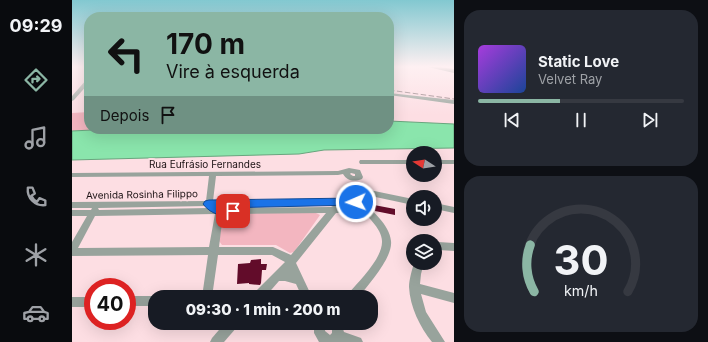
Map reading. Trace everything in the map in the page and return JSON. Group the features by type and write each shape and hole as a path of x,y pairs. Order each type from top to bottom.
{"street":[{"path":"72,99 84,86"},
{"path":"394,95 454,102"},
{"path":"358,290 380,261 387,241 383,230 367,210 356,202 352,174 362,162 406,162"},
{"path":"442,162 454,162"},
{"path":"208,290 219,212 209,204 213,174"},
{"name":"Rua Eufrásio Fernandes","path":"72,175 352,174"},
{"path":"355,190 406,201"},
{"name":"Avenida Rosinha Filippo","path":"72,213 96,209 209,204 336,206 350,210 356,202"},
{"name":"Avenida Rosinha Filippo","path":"72,205 96,209 219,212 336,206"},
{"path":"265,290 291,262 336,206"},
{"path":"442,207 454,210"},
{"path":"96,209 72,252 272,251 286,256 291,262 303,290"},
{"path":"442,247 454,247"},
{"path":"416,270 414,287 418,310 429,331 439,342"},
{"path":"277,277 285,276 299,280"},
{"path":"414,287 454,298"},
{"path":"136,301 148,301"},
{"path":"72,302 84,302"},
{"path":"216,342 227,330"},
{"path":"338,330 338,336"},
{"path":"320,331 332,341 338,336"},
{"path":"338,336 358,342"}],"shaded area":[{"path":"84,112 84,130 72,131 72,113"},
{"path":"394,121 454,124 454,148 442,148 442,146 406,146 406,149 324,150 299,154 72,160 72,131 84,130 84,134 394,134"},
{"path":"226,213 316,213 320,215 294,252 290,253 276,245 222,245 219,241 221,218"}],"building":[{"path":"374,205 395,209 395,215 375,211"},
{"path":"261,259 261,264 267,264 266,270 262,270 260,285 249,283 237,284 238,264 250,263 251,260"}],"railway":[{"path":"394,91 454,99"}],"route":[{"path":"233,211 219,212 209,204 356,202"}]}
